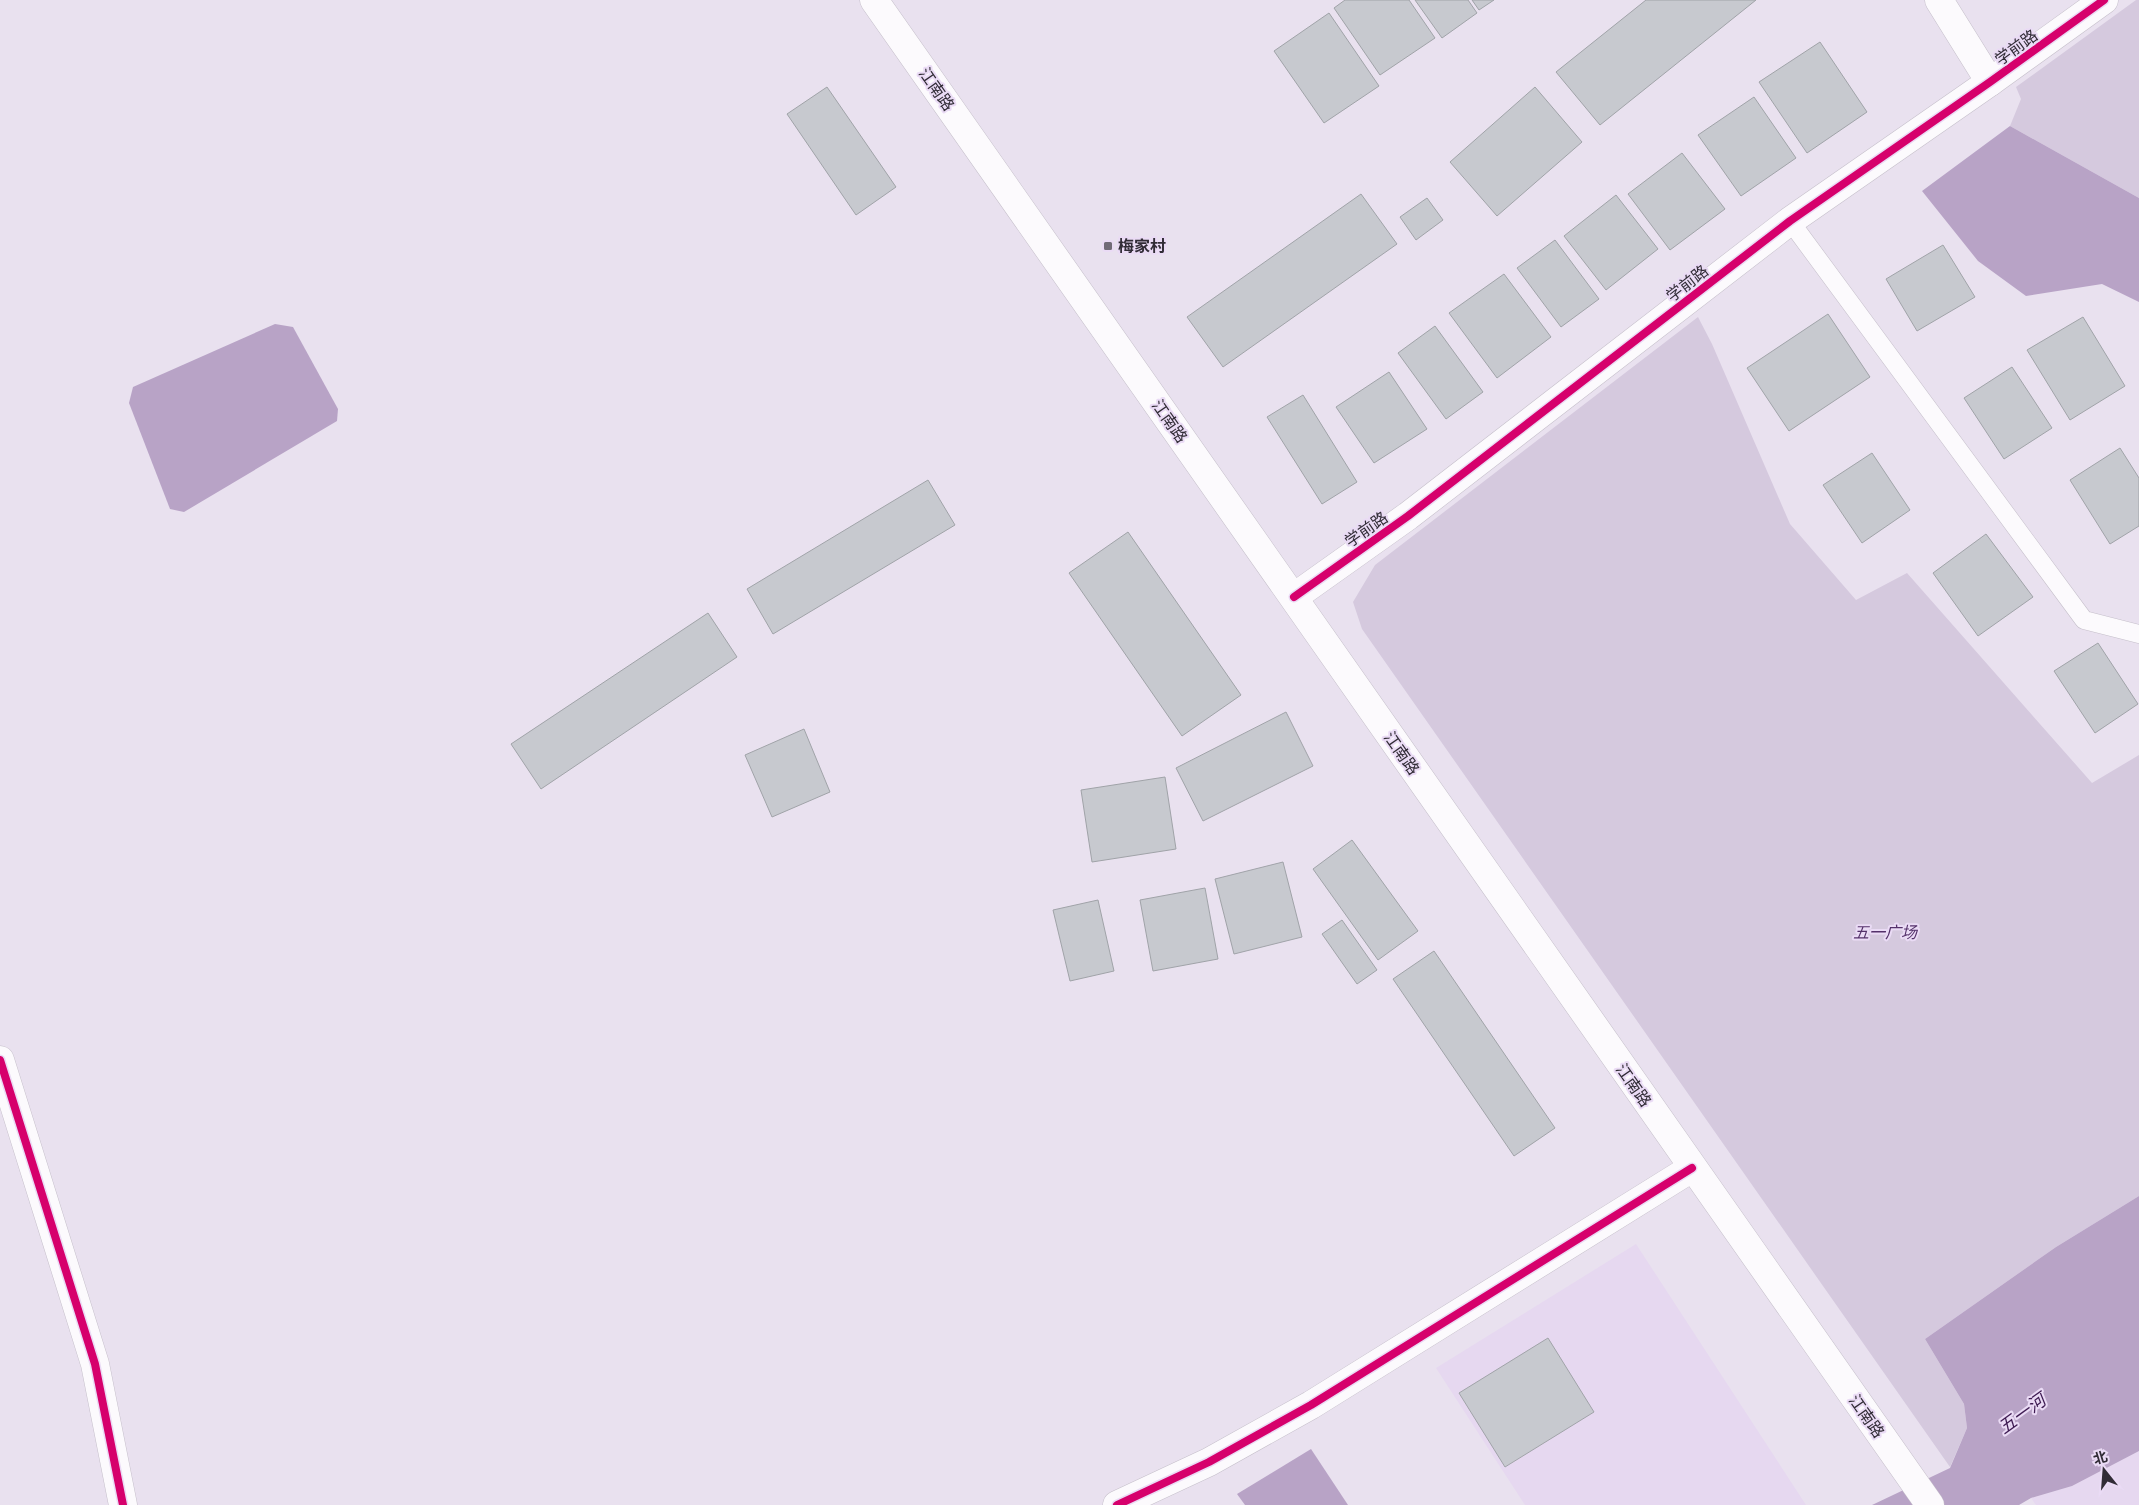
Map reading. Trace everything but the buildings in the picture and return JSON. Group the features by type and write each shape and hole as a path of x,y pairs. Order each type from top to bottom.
{"street":[{"name":"江南路","path":"874,0 1930,1505"},
{"path":"1939,0 1990,82"},
{"name":"学前路","path":"1294,597 1408,516 1790,220 1990,82 2104,0"},
{"path":"0,1060 95,1364 123,1505"},
{"path":"1117,1505 1209,1462 1311,1405 1692,1168"}],"lane":[{"path":"1790,220 2084,620 2139,634"}],"shaded area":[{"path":"1636,1244 1806,1505 1525,1505 1436,1368"},
{"path":"2139,1451 2139,1505 2036,1505 2031,1498 2072,1486"}],"green space":[{"path":"2136,0 2139,0 2139,198 2010,126 2021,99 2016,87"},
{"name":"五一广场","path":"1698,317 1712,344 1790,524 1856,600 1907,573 2092,783 2139,755 2139,1196 2056,1247 1925,1339 1964,1404 1967,1428 1950,1467 1362,629 1353,602 1375,565"}],"water":[{"path":"2010,126 2139,198 2139,302 2102,284 2026,296 1978,261 1922,191"},
{"path":"275,324 293,327 338,409 337,421 184,512 170,509 129,403 133,387"},
{"name":"五一河","path":"2139,1196 2139,1451 2072,1486 2031,1498 2019,1505 1872,1505 1950,1468 1967,1428 1964,1404 1925,1339 2056,1247"},
{"path":"1311,1449 1348,1505 1245,1505 1237,1494"}],"cycle path":[{"path":"1294,597 1408,516 1790,221 2104,0"},
{"path":"0,1060 95,1364 123,1505"},
{"path":"1117,1505 1209,1462 1311,1405 1692,1168"}],"place":[{"name":"梅家村","path":"1108,246"}]}
